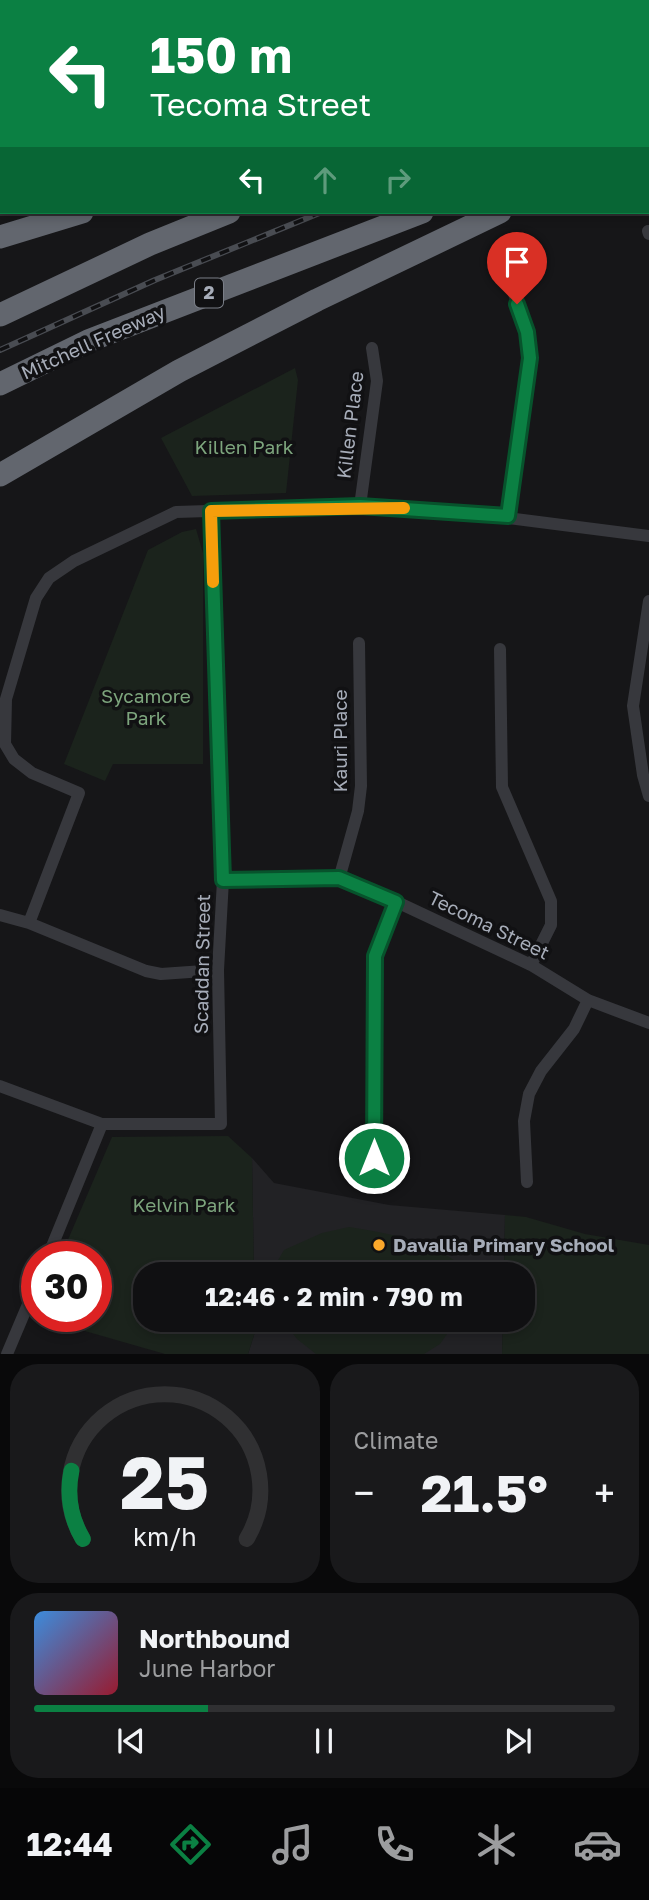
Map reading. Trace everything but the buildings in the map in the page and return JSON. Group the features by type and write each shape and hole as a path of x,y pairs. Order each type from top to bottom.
{"highway":[{"path":"0,237 75,214"},
{"path":"0,315 149,244 224,214"},
{"name":"Mitchell Freeway","path":"0,384 88,341 417,214"},
{"path":"0,475 178,371 496,214"}],"street":[{"path":"508,516 530,358 527,332 511,285"},
{"name":"Killen Place","path":"360,506 377,381 372,348"},
{"path":"29,923 79,793 32,773 14,759 5,744 6,699 36,598 49,578 74,561 176,512 360,506 508,516 649,536"},
{"name":"Scaddan Street","path":"102,1124 221,1124 218,970 223,880 211,511"},
{"path":"649,601 633,706 643,775 649,796"},
{"name":"Kauri Place","path":"339,878 358,811 359,643"},
{"path":"500,649 502,787 506,801 547,886 553,913 551,925 531,965"},
{"name":"Tecoma Street","path":"223,880 339,878 531,965 588,1000 649,1023"},
{"path":"374,1185 375,956 396,902"},
{"path":"0,915 29,923 146,971 161,974 218,970"},
{"path":"527,1182 524,1121 529,1094 541,1071 575,1029 588,1000"},
{"path":"0,1086 102,1124 53,1241"},
{"path":"7,1354 21,1321"}],"shaded area":[{"name":"Davallia Primary School","path":"252,1158 274,1183 389,1205 505,1215 504,1262 254,1262"},
{"path":"255,1332 503,1332 502,1354 248,1354"}],"green space":[{"name":"Killen Park","path":"295,368 298,380 286,493 192,496 161,438"},
{"name":"Sycamore Park","path":"196,529 203,553 203,764 113,764 105,781 64,764 148,550 182,532"},
{"name":"Kelvin Park","path":"228,1136 252,1158 254,1262 133,1262 133,1332 255,1332 248,1354 165,1354 88,1332 112,1332 112,1241 67,1241 112,1137"},
{"path":"505,1215 526,1217 585,1234 649,1245 649,1354 502,1354 503,1332 535,1332 535,1262 504,1262"},
{"path":"349,1227 398,1236 429,1246 456,1262 277,1262 284,1250 322,1233"},
{"path":"291,1332 448,1332 440,1344 424,1354 316,1354"}],"railway":[{"path":"0,350 155,280 317,214"}],"slow traffic":[{"path":"213,582 211,511 284,507 404,508"}],"place":[{"name":"Davallia Primary School","path":"379,1245"}],"route":[{"path":"374,1158 375,956 396,902 339,878 223,880 211,511 360,506 437,509 508,516 530,358 527,332 517,304"}]}
